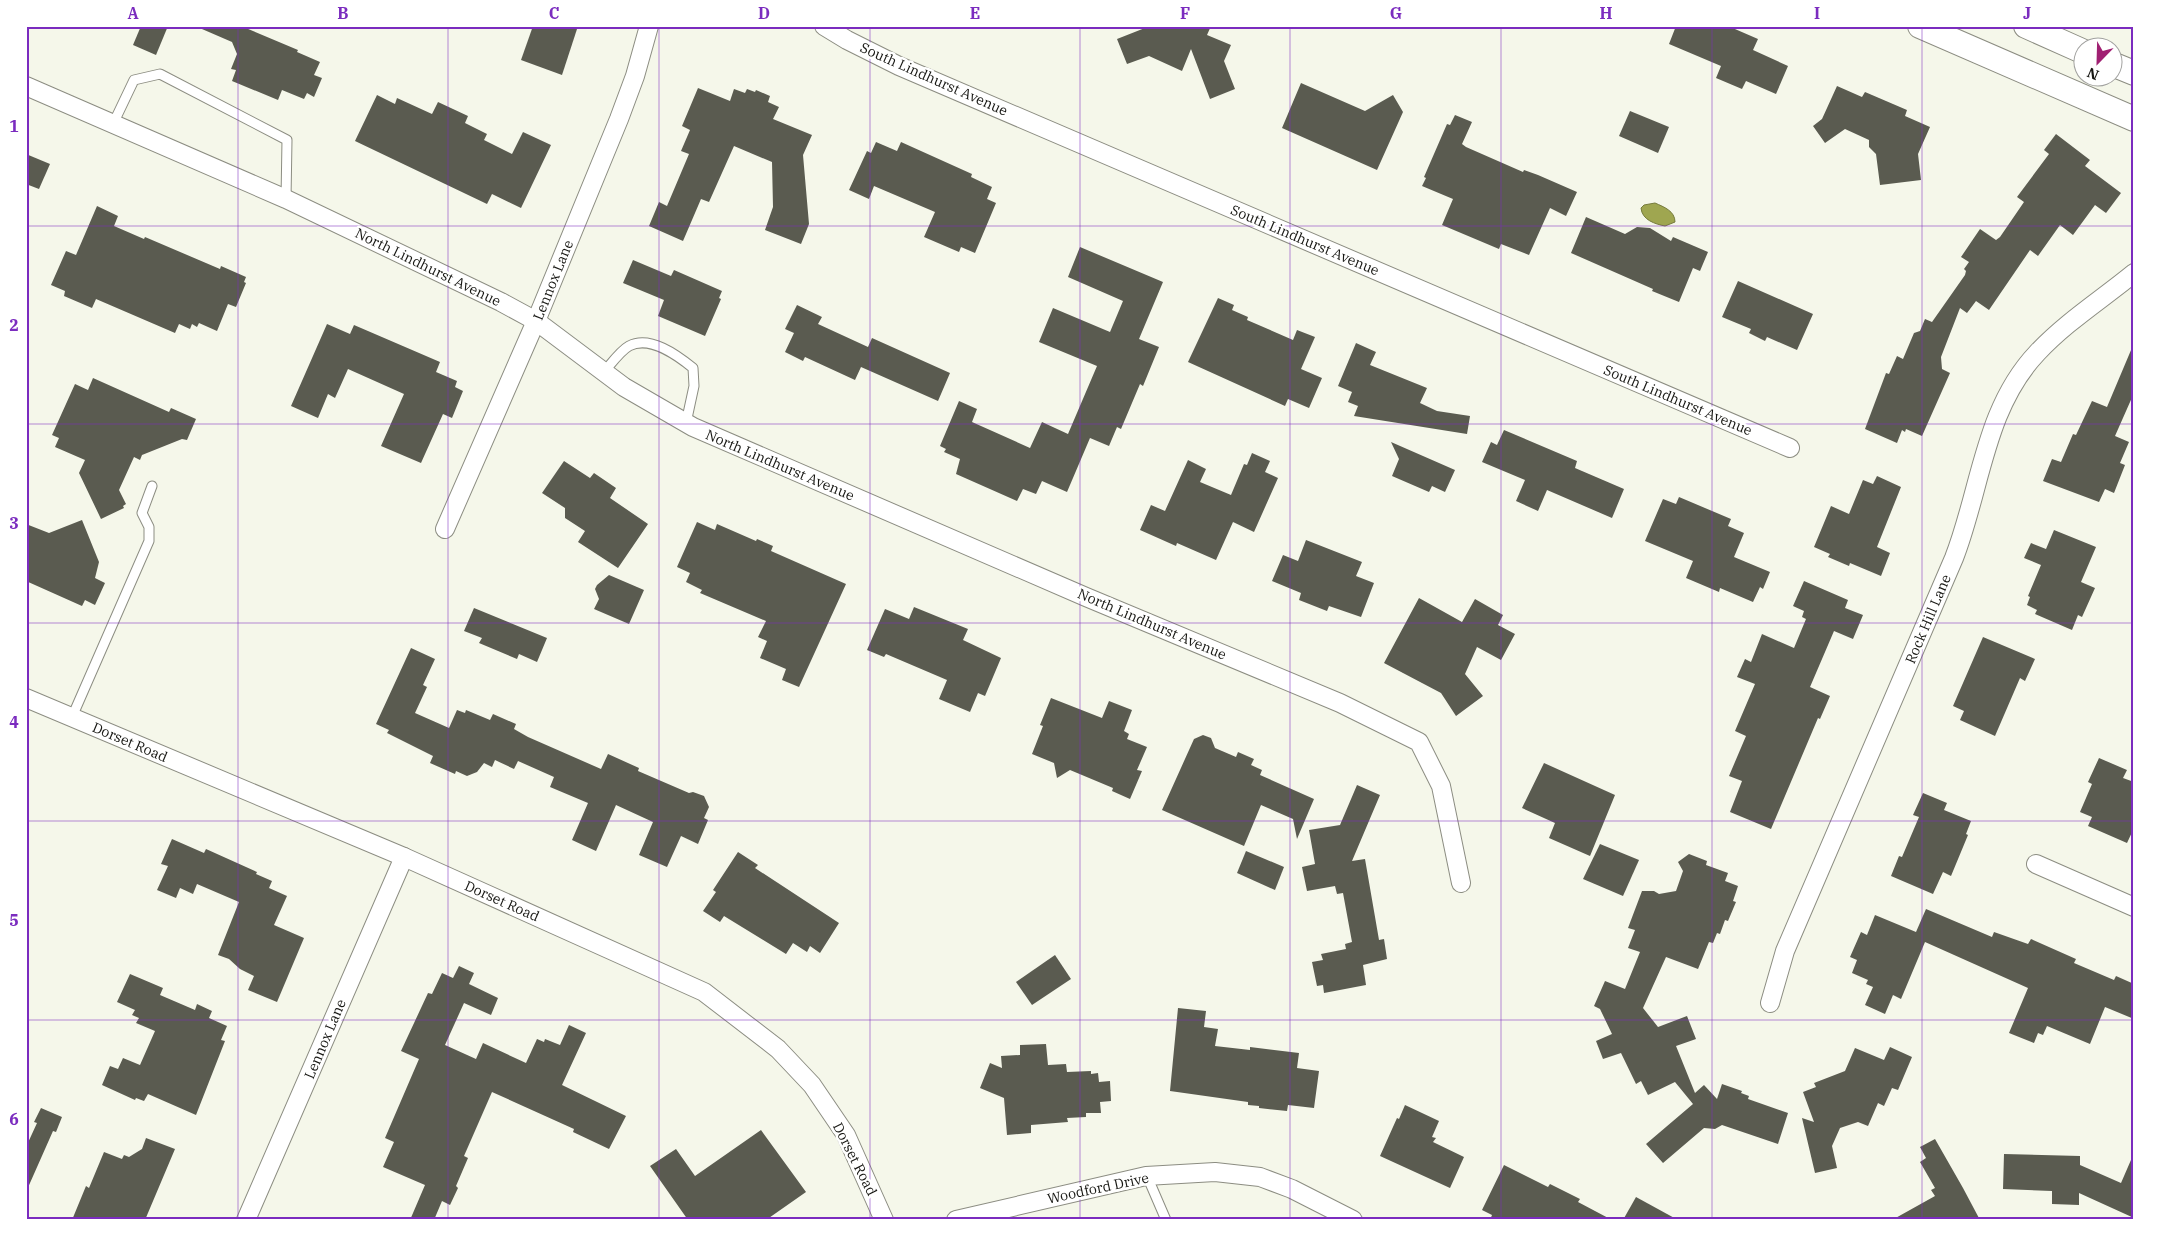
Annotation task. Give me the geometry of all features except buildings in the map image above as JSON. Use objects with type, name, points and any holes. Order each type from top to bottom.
[{"type":"main road","points":[[1920,26],[2134,119]]},
{"type":"main road","points":[[2026,26],[2072,47]]},
{"type":"main road","points":[[2122,68],[2134,73]]},
{"type":"street","name":"Lennox Lane","points":[[445,529],[536,321],[635,76],[649,26]]},
{"type":"street","name":"South Lindhurst Avenue","points":[[824,26],[847,40],[899,66],[1790,448]]},
{"type":"street","name":"North Lindhurst Avenue","points":[[26,86],[286,199],[501,302],[536,321],[624,387],[686,423],[1077,593],[1340,703],[1419,742],[1441,786],[1462,883]]},
{"type":"street","name":"Rock Hill Lane","points":[[1770,1003],[1785,951],[1966,528],[1989,439],[1995,421],[2013,384],[2036,354],[2067,324],[2134,273]]},
{"type":"street","name":"Dorset Road","points":[[26,698],[404,857],[704,992],[778,1049],[812,1085],[846,1135],[884,1220]]},
{"type":"street","name":"Lennox Lane","points":[[246,1220],[404,857]]},
{"type":"street","points":[[2036,864],[2134,907]]},
{"type":"street","name":"Woodford Drive","points":[[956,1220],[1147,1176],[1215,1172],[1260,1177],[1292,1189],[1353,1220]]},
{"type":"lane","points":[[113,124],[134,80],[160,74],[288,140],[286,199]]},
{"type":"lane","points":[[604,372],[628,346],[643,342],[676,354],[693,368],[694,386],[686,423]]},
{"type":"lane","points":[[72,717],[149,541],[148,527],[142,513],[152,486]]},
{"type":"lane","points":[[1147,1176],[1166,1220]]},
{"type":"shaded area","points":[[1655,203],[1671,212],[1675,222],[1665,226],[1653,223],[1646,218],[1641,208],[1644,205]]}]
